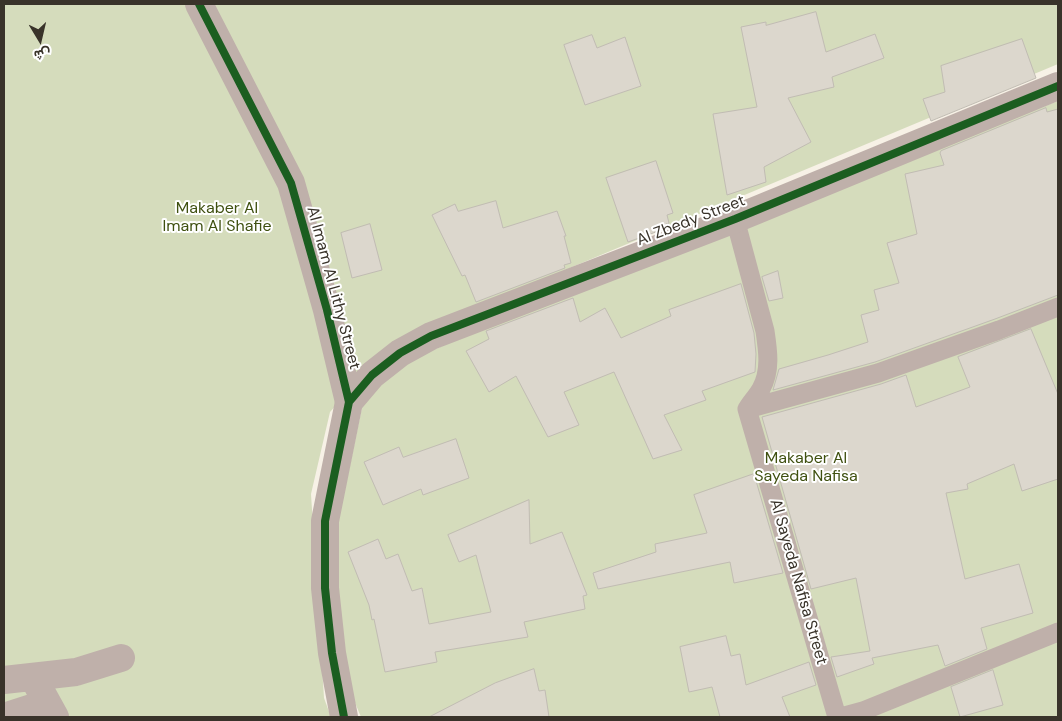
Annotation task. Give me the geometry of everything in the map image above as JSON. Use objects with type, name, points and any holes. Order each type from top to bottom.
[{"type":"street","name":"Al Imam Al Lithy Street","points":[[199,4],[290,184],[327,310],[349,402],[325,521],[326,598],[332,653],[344,717]]},
{"type":"street","name":"Al Zbedy Street","points":[[349,402],[372,375],[400,353],[431,336],[735,219],[1058,86]]},
{"type":"street","points":[[4,680],[76,672],[121,658]]},
{"type":"street","points":[[4,717],[51,710],[32,677]]},
{"type":"lane","points":[[735,219],[768,348],[766,379],[761,390],[747,408]]},
{"type":"lane","points":[[747,408],[878,373],[999,330],[1058,306]]},
{"type":"lane","name":"Al Sayeda Nafisa Street","points":[[747,408],[839,717]]},
{"type":"lane","points":[[839,717],[863,712],[1058,632]]},
{"type":"green space","name":"Makaber Al Imam Al Shafie","points":[[4,4],[1058,4],[1058,64],[395,341],[330,412],[311,494],[324,698],[331,717],[4,717]]},
{"type":"green space","name":"Makaber Al Sayeda Nafisa","points":[[1058,101],[1058,717],[361,717],[351,693],[330,561],[364,398],[404,363],[501,320]]},
{"type":"building","points":[[816,12],[826,52],[875,34],[884,58],[832,77],[834,87],[788,98],[811,142],[764,167],[766,182],[727,195],[713,114],[757,107],[741,27],[766,22],[766,25]]},
{"type":"building","points":[[592,35],[597,48],[625,37],[641,86],[585,105],[564,45]]},
{"type":"building","points":[[1022,39],[1036,78],[931,121],[923,99],[945,92],[941,66]]},
{"type":"building","points":[[1046,108],[1047,112],[1058,109],[1058,295],[875,362],[773,390],[779,369],[868,342],[861,315],[879,310],[874,290],[899,283],[887,243],[917,234],[905,174],[944,165],[941,151]]},
{"type":"building","points":[[656,161],[673,213],[667,215],[669,223],[666,224],[667,228],[628,242],[606,178]]},
{"type":"building","points":[[496,201],[503,228],[557,211],[566,236],[564,236],[571,263],[564,265],[565,268],[476,302],[465,275],[462,276],[432,215],[455,204],[458,211]]},
{"type":"building","points":[[370,224],[382,270],[352,278],[341,233]]},
{"type":"building","points":[[778,271],[783,298],[769,301],[762,277]]},
{"type":"building","points":[[741,284],[754,333],[755,372],[702,391],[706,400],[664,415],[682,450],[653,459],[614,372],[564,392],[579,425],[548,437],[516,376],[489,392],[466,351],[489,339],[486,331],[573,298],[580,322],[605,308],[621,338],[671,316],[669,310]]},
{"type":"building","points":[[1031,329],[1058,394],[1058,479],[1022,491],[1014,464],[967,484],[968,489],[946,493],[965,579],[1019,564],[1033,613],[981,628],[987,649],[945,666],[938,645],[872,658],[874,664],[837,677],[831,657],[870,651],[856,578],[811,589],[762,417],[881,384],[906,375],[916,407],[970,387],[958,357]]},
{"type":"building","points":[[456,439],[469,478],[423,495],[421,489],[383,505],[364,462],[399,447],[403,457]]},
{"type":"building","points":[[754,474],[783,573],[734,583],[730,562],[598,589],[593,573],[656,552],[655,544],[707,533],[694,495]]},
{"type":"building","points":[[529,500],[530,544],[562,532],[587,595],[583,596],[585,609],[524,622],[528,637],[435,652],[437,662],[385,672],[374,619],[372,620],[369,605],[348,552],[378,539],[386,559],[398,554],[412,591],[422,588],[429,624],[491,612],[476,555],[459,562],[448,535]]},
{"type":"building","points":[[726,636],[731,656],[740,654],[746,685],[809,662],[816,685],[782,697],[790,717],[720,717],[712,687],[689,692],[680,647]]},
{"type":"building","points":[[534,669],[539,691],[545,690],[549,717],[429,717],[495,683]]},
{"type":"building","points":[[993,670],[1003,705],[960,717],[951,687]]},
{"type":"cycle path","points":[[199,4],[291,183],[327,310],[349,402],[325,521],[325,588],[332,653],[344,717]]},
{"type":"cycle path","points":[[349,402],[372,375],[400,353],[431,336],[735,219],[1058,86]]}]
